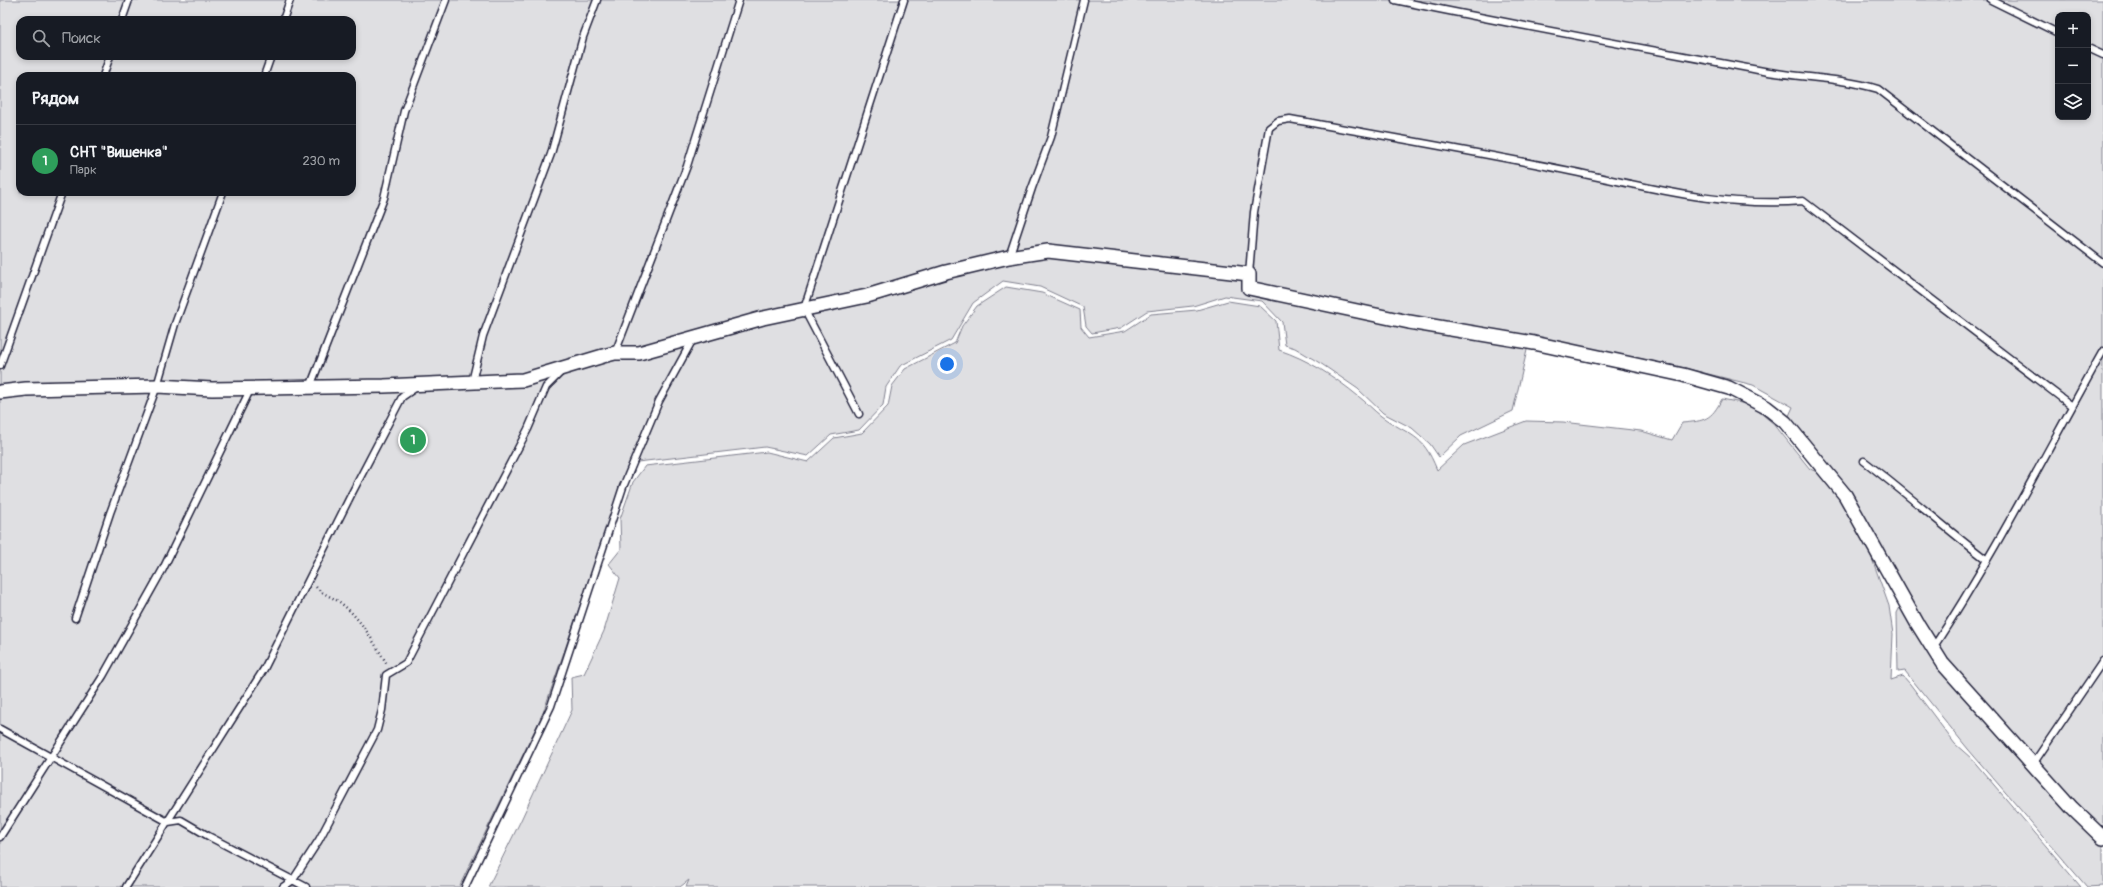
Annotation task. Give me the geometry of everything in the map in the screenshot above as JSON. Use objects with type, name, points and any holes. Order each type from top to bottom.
[{"type":"street","points":[[0,392],[26,389],[157,386],[212,389],[523,380],[615,353],[638,353],[763,318],[867,296],[946,272],[1009,257],[1048,251],[1249,274],[1249,288],[1409,322],[1534,343],[1683,375],[1729,388],[1766,406],[1785,422],[1846,495],[1917,623],[1942,663],[2072,808],[2103,838]]},
{"type":"lane","points":[[123,16],[129,0]]},
{"type":"lane","points":[[284,16],[290,0]]},
{"type":"lane","points":[[310,387],[384,198],[404,110],[446,0]]},
{"type":"lane","points":[[472,382],[483,336],[551,154],[583,37],[597,0]]},
{"type":"lane","points":[[615,353],[687,166],[739,0]]},
{"type":"lane","points":[[859,414],[804,309],[904,0]]},
{"type":"lane","points":[[1009,257],[1051,137],[1084,0]]},
{"type":"lane","points":[[1395,0],[1484,19],[1774,73],[1860,84],[1878,89],[2103,263]]},
{"type":"lane","points":[[1991,0],[2055,32]]},
{"type":"lane","points":[[2091,49],[2103,55]]},
{"type":"lane","points":[[104,72],[109,60]]},
{"type":"lane","points":[[265,72],[270,60]]},
{"type":"lane","points":[[1249,274],[1254,212],[1269,128],[1278,121],[1290,119],[1571,171],[1685,196],[1770,204],[1803,201],[2072,406]]},
{"type":"lane","points":[[0,366],[61,196]]},
{"type":"lane","points":[[75,618],[110,513],[157,386],[175,324],[222,196]]},
{"type":"lane","points":[[465,887],[551,706],[623,487],[659,401],[694,337]]},
{"type":"lane","points":[[1933,648],[1961,605],[1987,560],[2103,350]]},
{"type":"lane","points":[[283,887],[293,880],[319,840],[377,730],[382,710],[386,675],[406,663],[528,429],[546,387],[566,367]]},
{"type":"lane","points":[[126,887],[264,668],[402,397],[420,384]]},
{"type":"lane","points":[[0,837],[102,676],[163,569],[251,388]]},
{"type":"lane","points":[[1864,461],[1910,496],[1954,535],[1987,560]]},
{"type":"lane","points":[[2033,764],[2103,661]]},
{"type":"lane","points":[[0,729],[168,822],[181,820],[210,837],[306,887]]},
{"type":"path","points":[[309,580],[320,591],[342,603],[364,626],[388,665],[386,675]]},
{"type":"shaded area","points":[[0,0],[2103,0],[2103,886],[2087,887],[1968,749],[1905,671],[1898,672],[1897,613],[1907,593],[1849,490],[1815,447],[1788,418],[1793,407],[1753,385],[1672,365],[1530,337],[1513,411],[1461,436],[1439,457],[1430,444],[1412,428],[1383,413],[1358,389],[1323,365],[1295,348],[1285,345],[1282,322],[1262,301],[1225,296],[1193,306],[1147,311],[1121,328],[1092,333],[1086,326],[1083,307],[1040,287],[1003,281],[973,303],[951,340],[900,366],[886,387],[883,405],[859,430],[831,435],[808,456],[765,447],[629,463],[543,713],[459,887],[0,887]]},
{"type":"shaded area","points":[[1006,287],[1042,293],[1080,310],[1081,327],[1089,337],[1125,331],[1151,314],[1197,310],[1228,301],[1260,306],[1276,321],[1279,350],[1300,358],[1330,375],[1361,398],[1381,416],[1414,437],[1426,448],[1437,470],[1464,445],[1526,421],[1563,422],[1641,431],[1672,440],[1682,423],[1702,420],[1711,415],[1722,399],[1751,405],[1774,424],[1810,469],[1822,474],[1844,503],[1865,539],[1889,606],[1893,634],[1891,680],[1903,676],[1955,744],[1971,758],[2081,887],[686,887],[689,880],[680,887],[488,887],[572,710],[571,677],[584,674],[604,631],[620,578],[609,564],[621,549],[620,519],[633,482],[645,466],[767,452],[808,462],[834,438],[862,433],[888,406],[892,386],[905,369],[955,343],[962,326],[977,306]]},
{"type":"place","name":"СНТ \"Вишенка\"","points":[[413,440]]}]
